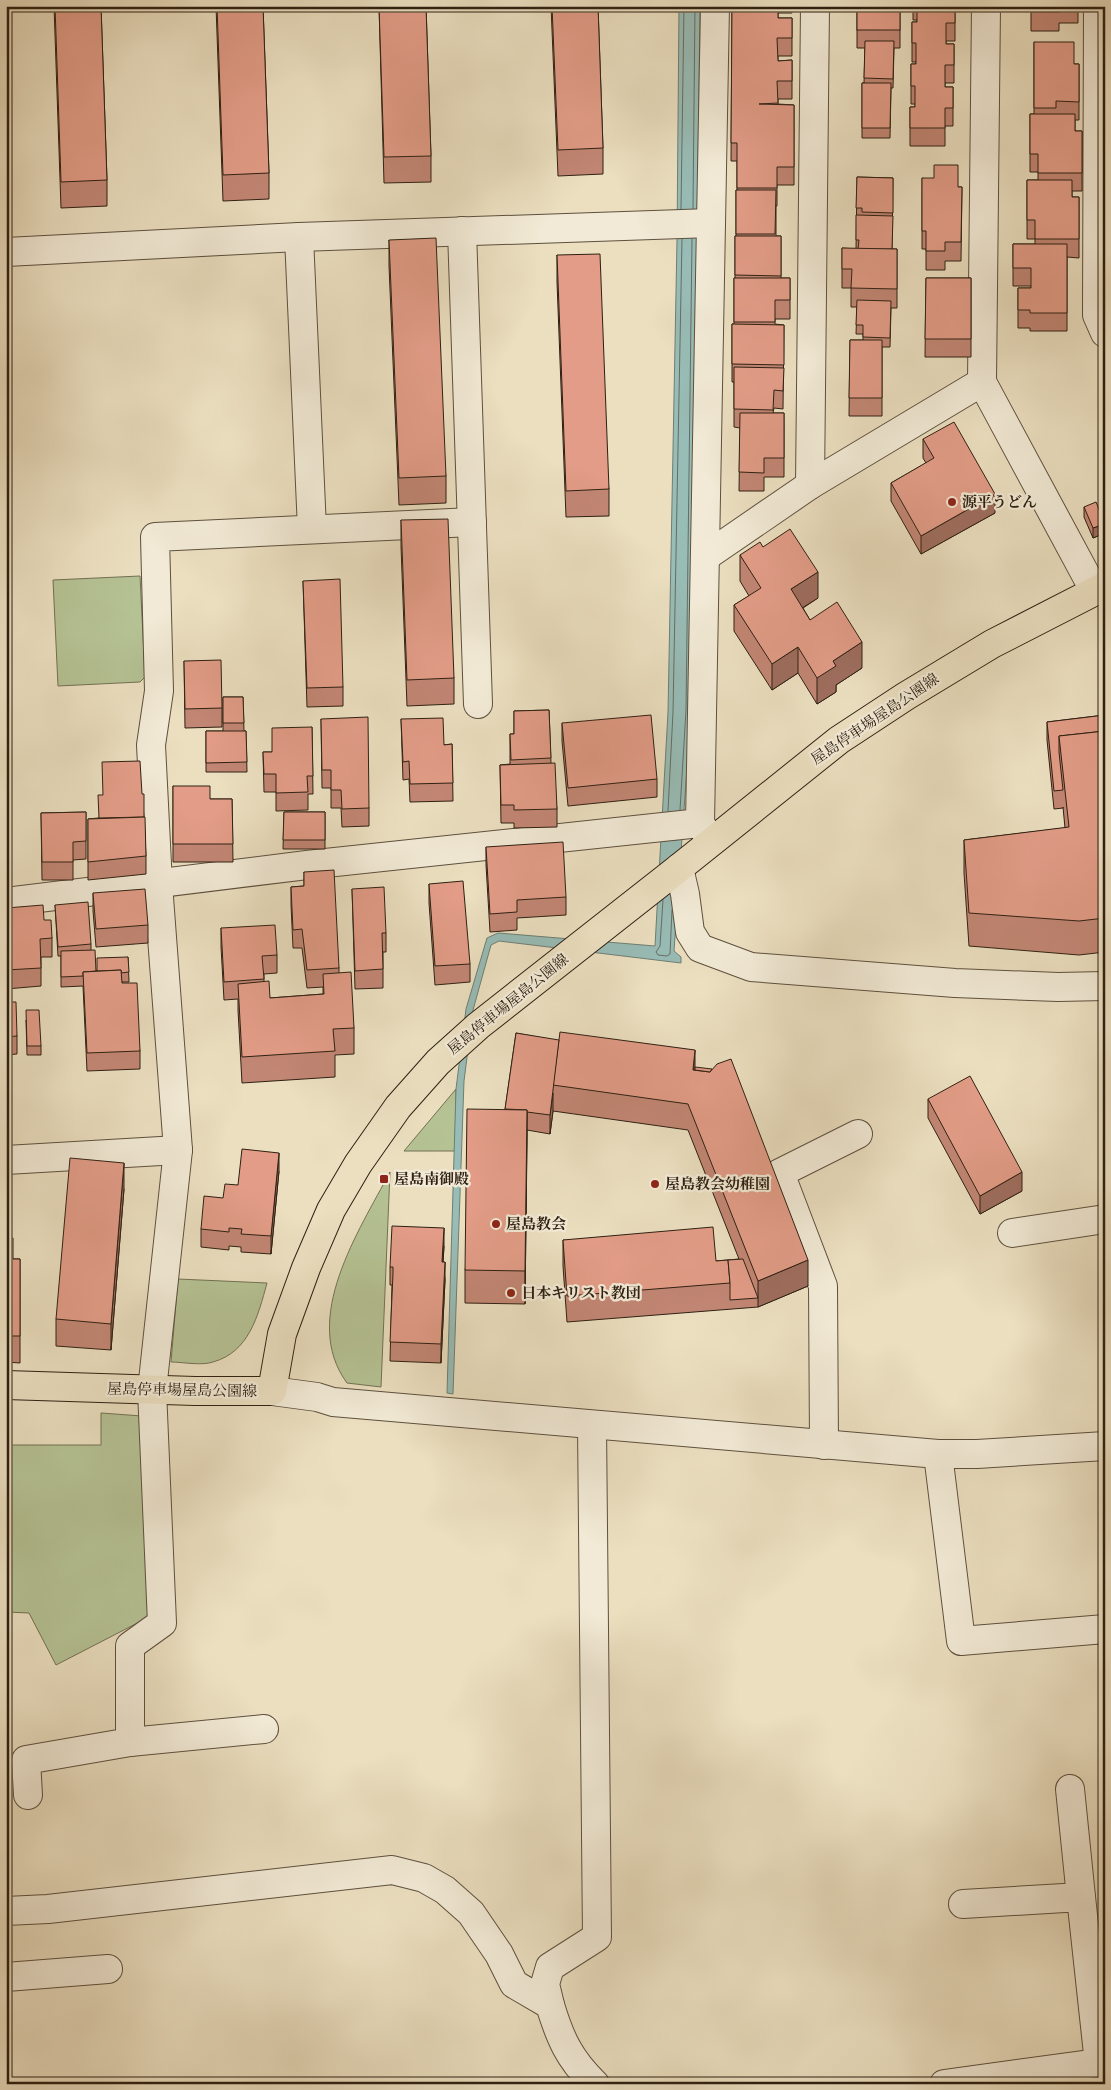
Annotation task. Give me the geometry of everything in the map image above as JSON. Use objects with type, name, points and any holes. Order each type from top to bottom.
[{"type":"main road","name":"屋島停車場屋島公園線","points":[[6,1385],[152,1390],[272,1391],[282,1334],[306,1268],[331,1210],[358,1164],[398,1106],[438,1062],[478,1026],[679,868],[706,832],[906,696],[992,644],[1100,588]]},
{"type":"street","points":[[6,902],[317,864],[706,832],[706,222],[715,6]]},
{"type":"street","points":[[810,485],[815,6]]},
{"type":"street","points":[[986,6],[982,382],[1100,588]]},
{"type":"street","points":[[1098,6],[1101,78],[1101,259],[1097,315],[1105,333]]},
{"type":"street","points":[[6,252],[462,230],[706,222]]},
{"type":"street","points":[[462,230],[478,704]]},
{"type":"street","points":[[299,237],[312,529]]},
{"type":"street","points":[[705,557],[810,485],[982,382]]},
{"type":"street","points":[[130,1742],[130,1646],[162,1623],[152,1390],[178,1150],[158,884],[151,745],[159,691],[155,537],[472,522]]},
{"type":"street","points":[[679,868],[685,894],[690,932],[700,948],[751,967],[955,983],[1058,987],[1105,986]]},
{"type":"street","points":[[824,1445],[823,1286],[780,1173],[858,1134]]},
{"type":"street","points":[[6,1160],[178,1150]]},
{"type":"street","points":[[1012,1233],[1105,1219]]},
{"type":"street","points":[[272,1391],[317,1397],[333,1402],[938,1454],[977,1454],[1105,1446]]},
{"type":"street","points":[[592,1425],[596,1937],[550,1968],[545,1984],[560,2038],[581,2070],[595,2084]]},
{"type":"street","points":[[938,1454],[961,1641],[1105,1629]]},
{"type":"street","points":[[28,1795],[26,1760],[130,1742],[264,1729]]},
{"type":"street","points":[[944,2084],[1102,2063],[1081,1897],[1070,1788]]},
{"type":"street","points":[[6,1911],[48,1909],[392,1870],[424,1878],[445,1890],[472,1913],[499,1954],[514,1984],[550,2004]]},
{"type":"street","points":[[963,1904],[1081,1897]]},
{"type":"street","points":[[6,1977],[108,1969]]},
{"type":"green space","points":[[140,576],[145,677],[140,682],[58,686],[53,580]]},
{"type":"green space","points":[[456,1089],[455,1151],[404,1151]]},
{"type":"green space","points":[[390,1172],[381,1387],[347,1383],[334,1358],[330,1331],[332,1304],[339,1276],[350,1248]]},
{"type":"green space","points":[[178,1279],[267,1283],[260,1308],[250,1331],[244,1341],[225,1357],[213,1362],[198,1364],[171,1362]]},
{"type":"green space","points":[[101,1413],[142,1416],[151,1616],[56,1665],[29,1613],[6,1612],[6,1445],[101,1445]]},
{"type":"water","points":[[679,6],[700,6],[691,711],[674,951],[681,957],[681,963],[499,941],[491,945],[473,1010],[464,1081],[453,1394],[447,1393],[456,1089],[466,1009],[487,938],[498,933],[655,946],[668,712],[677,240]]},
{"type":"building","points":[[55,6],[101,6],[107,180],[61,182]]},
{"type":"building","points":[[217,6],[263,6],[269,173],[223,175]]},
{"type":"building","points":[[379,6],[426,6],[431,156],[384,157]]},
{"type":"building","points":[[552,6],[598,6],[603,148],[558,150]]},
{"type":"building","points":[[732,6],[778,6],[778,18],[792,18],[792,38],[777,38],[778,61],[792,60],[792,81],[777,81],[778,103],[759,104],[794,105],[794,167],[777,167],[777,188],[737,188],[737,143],[731,143]]},
{"type":"building","points":[[857,6],[900,6],[900,30],[857,30]]},
{"type":"building","points":[[917,6],[955,6],[955,23],[946,23],[946,44],[954,44],[954,65],[945,65],[945,87],[953,87],[953,108],[945,108],[945,128],[910,128],[910,107],[915,107],[915,86],[911,86],[911,64],[916,64],[916,43],[912,43],[912,22],[917,22]]},
{"type":"building","points":[[1031,6],[1059,6],[1059,12],[1031,12]]},
{"type":"building","points":[[865,41],[894,41],[893,79],[864,78]]},
{"type":"building","points":[[1034,42],[1074,42],[1074,64],[1079,64],[1079,102],[1056,101],[1056,108],[1034,108]]},
{"type":"building","points":[[862,83],[891,83],[890,128],[862,128]]},
{"type":"building","points":[[1030,114],[1075,114],[1075,131],[1082,131],[1082,173],[1038,173],[1038,154],[1030,154]]},
{"type":"building","points":[[934,165],[958,165],[958,187],[962,187],[961,242],[945,242],[945,251],[926,251],[926,231],[922,231],[922,178],[934,178]]},
{"type":"building","points":[[857,177],[893,178],[893,213],[862,212],[862,208],[856,208]]},
{"type":"building","points":[[1027,180],[1072,180],[1072,197],[1079,197],[1079,239],[1035,239],[1035,220],[1027,220]]},
{"type":"building","points":[[736,190],[776,190],[775,234],[736,234]]},
{"type":"building","points":[[856,215],[893,216],[892,249],[858,249],[859,240],[856,240]]},
{"type":"building","points":[[735,236],[781,236],[781,276],[735,275]]},
{"type":"building","points":[[436,238],[446,476],[399,478],[389,240]]},
{"type":"building","points":[[1013,244],[1067,244],[1067,313],[1030,313],[1030,310],[1018,310],[1018,288],[1031,288],[1031,268],[1013,268]]},
{"type":"building","points":[[842,248],[897,249],[897,289],[851,288],[852,269],[842,269]]},
{"type":"building","points":[[600,254],[609,489],[566,491],[557,255]]},
{"type":"building","points":[[734,278],[790,278],[790,300],[775,300],[775,322],[734,322]]},
{"type":"building","points":[[926,278],[971,278],[971,339],[925,339]]},
{"type":"building","points":[[857,300],[891,301],[890,338],[863,337],[863,325],[856,325]]},
{"type":"building","points":[[732,324],[784,325],[784,365],[732,364]]},
{"type":"building","points":[[850,340],[882,340],[882,398],[849,398]]},
{"type":"building","points":[[734,367],[784,368],[783,391],[774,390],[773,410],[734,409]]},
{"type":"building","points":[[740,413],[784,413],[784,458],[764,458],[764,473],[739,472]]},
{"type":"building","points":[[954,422],[995,494],[921,536],[891,483],[934,458],[923,439]]},
{"type":"building","points":[[1096,502],[1105,524],[1093,528],[1084,507]]},
{"type":"building","points":[[448,519],[454,678],[407,680],[401,520]]},
{"type":"building","points":[[790,529],[818,572],[791,589],[810,620],[837,602],[862,642],[833,661],[836,666],[817,678],[798,647],[772,664],[734,605],[761,588],[740,555],[760,542],[763,547]]},
{"type":"building","points":[[340,579],[343,687],[307,688],[303,581]]},
{"type":"building","points":[[221,660],[222,708],[185,709],[184,661]]},
{"type":"building","points":[[223,697],[243,697],[244,723],[223,723]]},
{"type":"building","points":[[549,710],[551,758],[511,760],[510,734],[514,734],[514,711]]},
{"type":"building","points":[[651,715],[657,779],[568,788],[562,723]]},
{"type":"building","points":[[1105,715],[1105,731],[1059,736],[1063,790],[1054,791],[1047,722]]},
{"type":"building","points":[[368,717],[369,808],[342,809],[341,790],[331,790],[331,770],[322,770],[321,719]]},
{"type":"building","points":[[443,718],[444,745],[452,744],[453,783],[410,784],[409,761],[403,762],[401,719]]},
{"type":"building","points":[[312,727],[313,776],[307,776],[308,792],[276,793],[276,774],[264,774],[263,752],[272,752],[272,728]]},
{"type":"building","points":[[206,731],[246,731],[247,762],[206,763]]},
{"type":"building","points":[[1105,731],[1105,918],[1079,921],[969,913],[964,840],[1069,827],[1059,736]]},
{"type":"building","points":[[140,761],[142,794],[144,794],[144,817],[99,818],[98,795],[103,795],[102,762]]},
{"type":"building","points":[[555,763],[557,809],[514,810],[514,805],[501,805],[500,765]]},
{"type":"building","points":[[173,786],[210,786],[210,799],[232,799],[233,844],[173,844]]},
{"type":"building","points":[[86,812],[86,841],[73,842],[73,862],[42,862],[41,813]]},
{"type":"building","points":[[284,812],[325,812],[325,840],[283,840]]},
{"type":"building","points":[[145,817],[146,856],[88,862],[88,819]]},
{"type":"building","points":[[563,842],[566,897],[517,900],[517,912],[490,914],[486,847]]},
{"type":"building","points":[[334,870],[339,968],[307,970],[302,929],[293,930],[291,887],[304,886],[304,872]]},
{"type":"building","points":[[463,881],[470,964],[435,966],[429,884]]},
{"type":"building","points":[[384,887],[386,933],[382,933],[383,969],[355,971],[352,889]]},
{"type":"building","points":[[145,889],[148,925],[96,929],[93,893]]},
{"type":"building","points":[[88,902],[91,944],[58,947],[55,905]]},
{"type":"building","points":[[43,905],[44,920],[51,920],[52,938],[40,939],[41,968],[6,970],[6,908]]},
{"type":"building","points":[[275,925],[277,955],[262,956],[264,979],[224,982],[221,928]]},
{"type":"building","points":[[95,950],[96,971],[83,972],[83,976],[61,977],[61,951]]},
{"type":"building","points":[[128,957],[129,972],[121,973],[121,970],[97,971],[97,958]]},
{"type":"building","points":[[121,970],[122,983],[137,983],[140,1051],[87,1053],[83,972]]},
{"type":"building","points":[[351,972],[354,1028],[333,1029],[335,1051],[242,1057],[238,984],[269,981],[270,998],[324,994],[323,974]]},
{"type":"building","points":[[6,1002],[16,1002],[17,1036],[6,1037]]},
{"type":"building","points":[[26,1010],[39,1010],[41,1046],[27,1046]]},
{"type":"building","points":[[560,1032],[695,1050],[693,1070],[710,1072],[717,1064],[731,1059],[808,1260],[758,1281],[688,1104],[553,1085]]},
{"type":"building","points":[[516,1033],[559,1040],[550,1115],[527,1112],[527,1110],[505,1109]]},
{"type":"building","points":[[695,1067],[712,1069],[710,1072],[695,1070]]},
{"type":"building","points":[[970,1076],[1022,1172],[980,1196],[928,1099]]},
{"type":"building","name":"屋島教会","points":[[467,1109],[527,1110],[525,1271],[465,1270]]},
{"type":"building","points":[[242,1149],[279,1153],[271,1236],[241,1234],[242,1229],[229,1228],[229,1232],[201,1229],[204,1196],[223,1198],[225,1184],[238,1185]]},
{"type":"building","points":[[70,1158],[124,1163],[111,1324],[56,1319]]},
{"type":"building","points":[[392,1226],[444,1228],[442,1262],[445,1262],[441,1344],[390,1342],[393,1273],[393,1267],[390,1267]]},
{"type":"building","points":[[713,1227],[716,1261],[728,1260],[730,1283],[567,1296],[563,1240]]},
{"type":"building","points":[[6,1238],[13,1238],[13,1259],[20,1259],[20,1336],[6,1336]]},
{"type":"building","points":[[743,1259],[758,1298],[730,1300],[728,1260]]},
{"type":"place","name":"源平うどん","points":[[952,502]]},
{"type":"place","name":"屋島南御殿","points":[[384,1179]]},
{"type":"place","name":"屋島教会幼稚園","points":[[655,1184]]},
{"type":"place","name":"屋島教会","points":[[496,1224]]},
{"type":"place","name":"日本キリスト教団","points":[[511,1293]]}]
